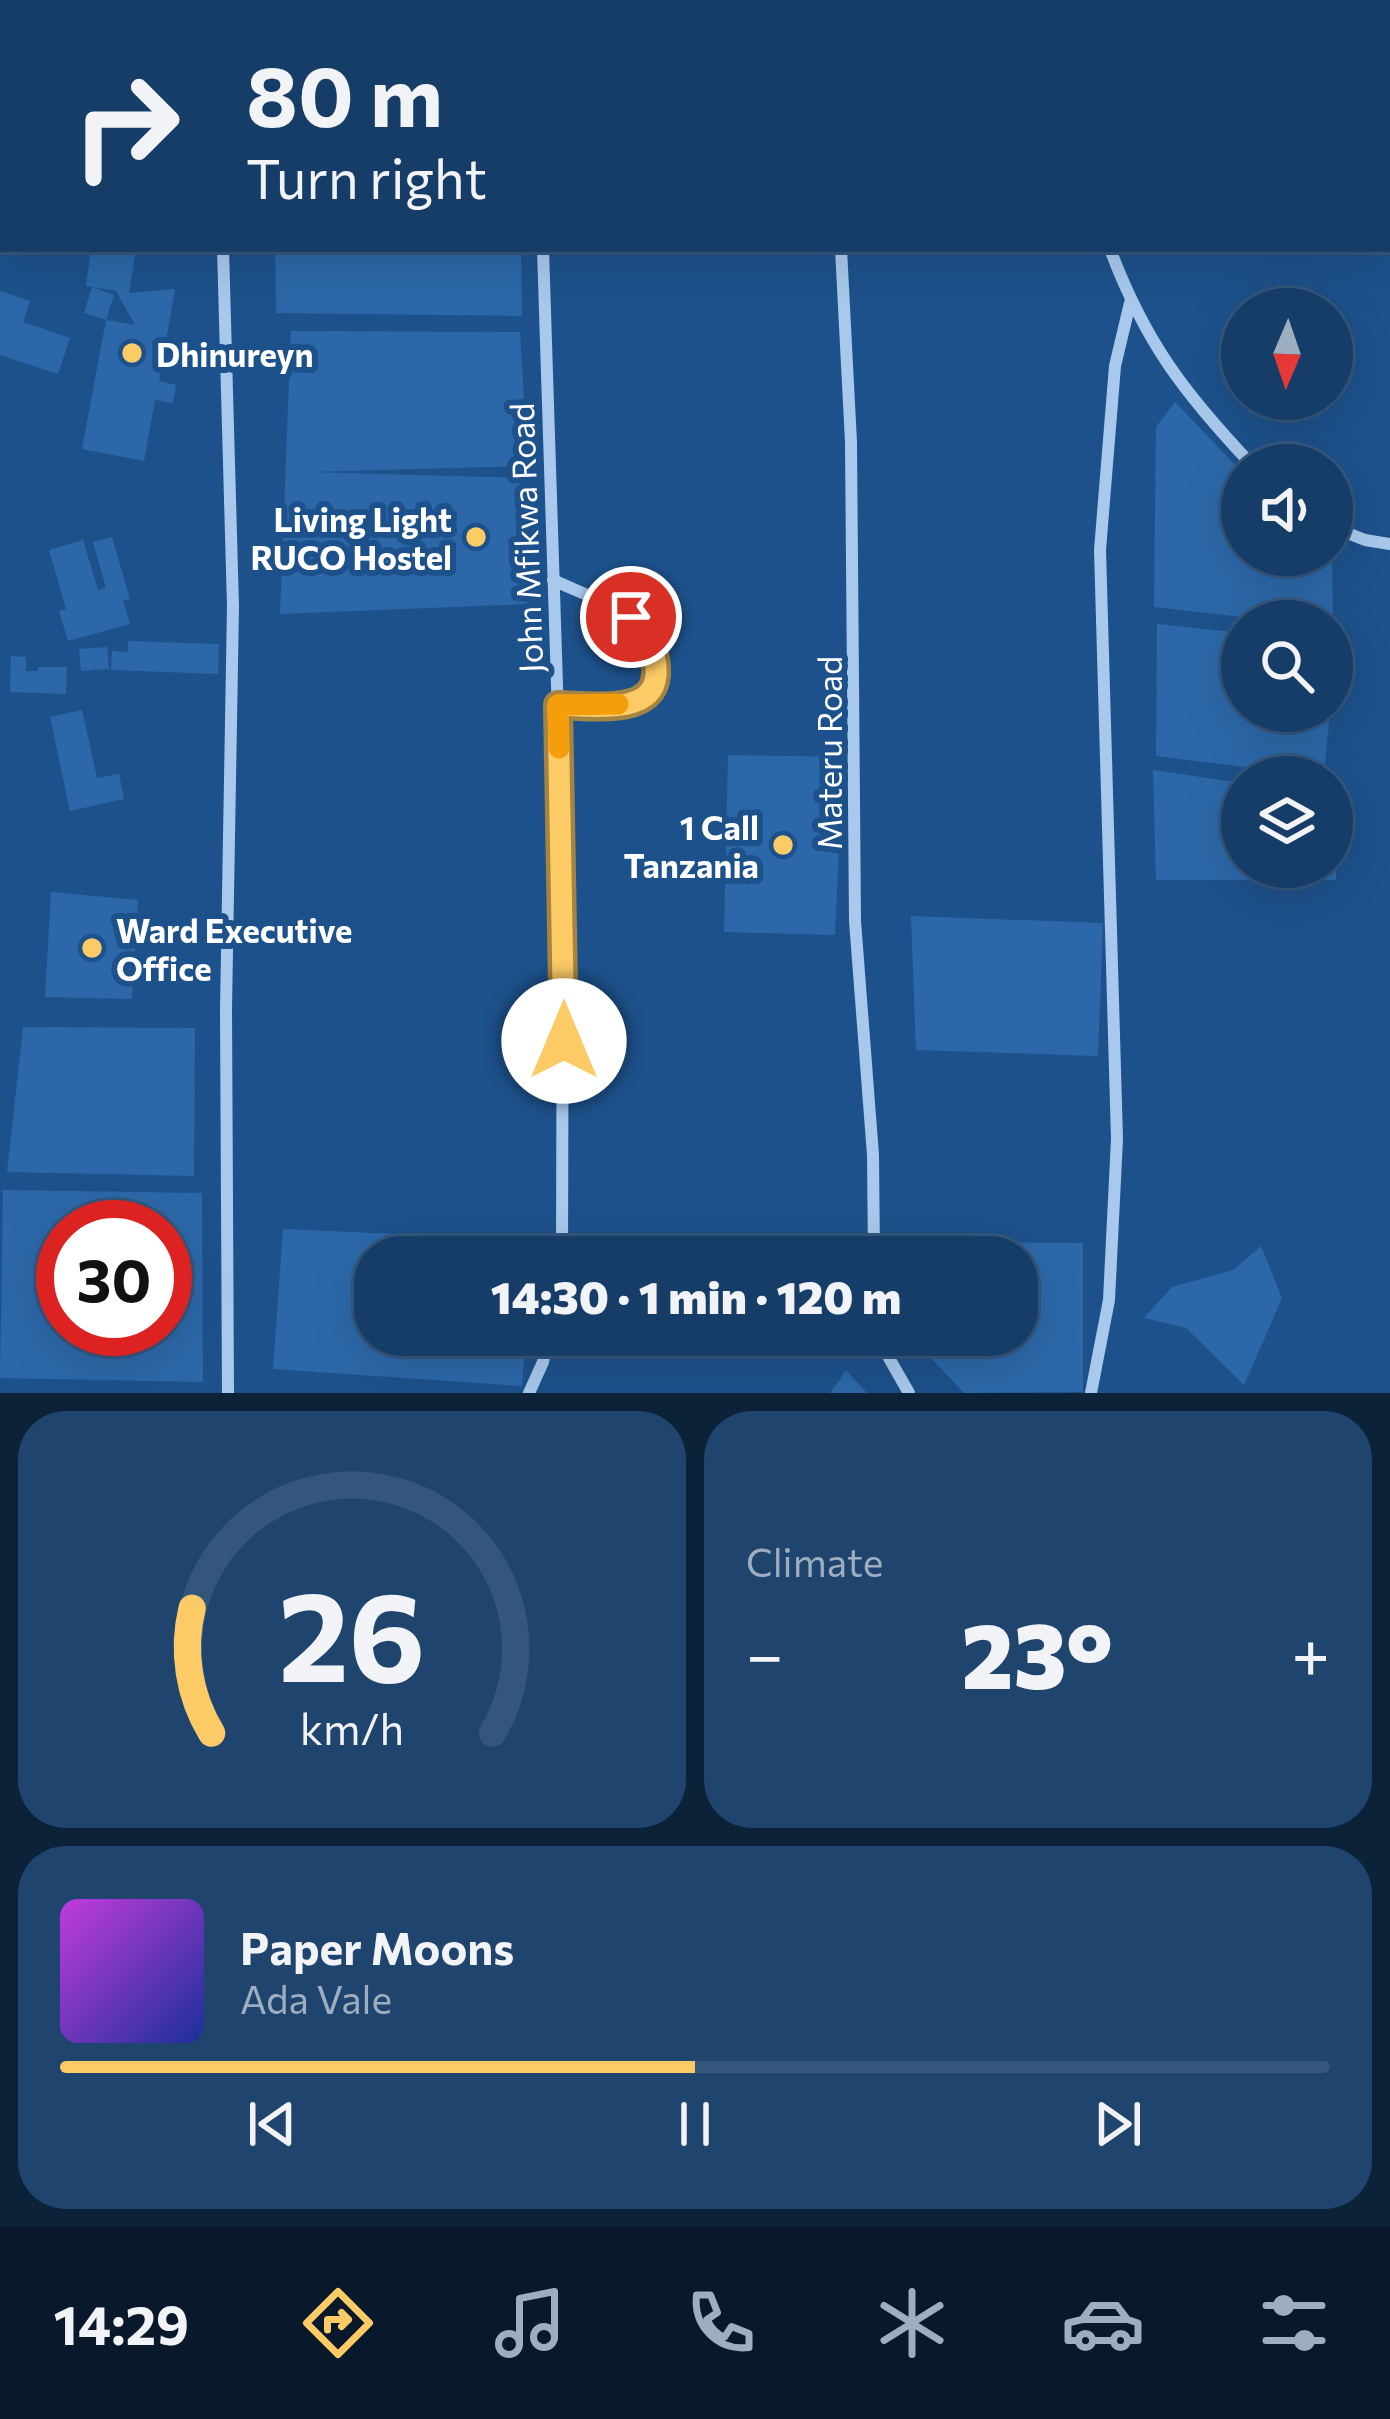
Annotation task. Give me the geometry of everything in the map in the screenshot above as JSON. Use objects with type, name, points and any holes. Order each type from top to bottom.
[{"type":"street","points":[[224,252],[233,606],[226,1010],[228,1393]]},
{"type":"street","name":"John Mfikwa Road","points":[[543,252],[563,872],[563,1236]]},
{"type":"street","name":"Materu Road","points":[[841,252],[852,466],[856,920],[873,1236]]},
{"type":"street","points":[[1111,252],[1130,303],[1157,353],[1232,444]]},
{"type":"street","points":[[1091,1393],[1109,1300],[1118,1139],[1100,550],[1115,366],[1130,303]]},
{"type":"street","points":[[1353,533],[1390,544]]},
{"type":"street","points":[[554,580],[631,617],[656,654],[655,684],[648,697],[608,705],[558,705]]},
{"type":"street","points":[[529,1393],[544,1356]]},
{"type":"street","points":[[888,1356],[909,1393]]},
{"type":"building","name":"Dhinureyn","points":[[91,252],[136,252],[129,293],[175,289],[159,381],[176,385],[173,403],[155,400],[144,461],[82,449],[106,320],[135,325],[116,291],[86,286]]},
{"type":"building","points":[[275,252],[521,252],[522,316],[276,313]]},
{"type":"building","points":[[92,287],[114,295],[106,320],[84,313]]},
{"type":"building","points":[[0,291],[30,301],[23,322],[70,338],[58,374],[0,355]]},
{"type":"building","points":[[291,331],[520,332],[528,466],[309,472],[524,478],[528,604],[280,614]]},
{"type":"building","points":[[1175,402],[1221,450],[1221,576],[1332,576],[1333,600],[1221,600],[1221,615],[1154,607],[1156,427]]},
{"type":"building","points":[[112,537],[130,599],[123,600],[130,624],[68,641],[59,611],[66,609],[49,550],[83,540],[98,590],[106,588],[93,542]]},
{"type":"building","points":[[1157,624],[1221,631],[1221,732],[1328,732],[1326,756],[1221,756],[1221,764],[1156,756]]},
{"type":"building","points":[[128,641],[219,644],[218,674],[111,670],[112,651],[128,652]]},
{"type":"building","points":[[107,647],[109,669],[81,671],[79,649]]},
{"type":"building","points":[[11,656],[26,657],[26,671],[67,667],[66,694],[10,692]]},
{"type":"building","points":[[82,710],[97,778],[119,774],[124,799],[70,811],[50,717]]},
{"type":"building","name":"1 Call Tanzania","points":[[728,755],[843,757],[835,935],[724,932]]},
{"type":"building","points":[[1153,770],[1221,780],[1221,880],[1156,880]]},
{"type":"building","name":"Ward Executive Office","points":[[51,892],[138,900],[132,999],[45,997]]},
{"type":"building","points":[[911,916],[1103,923],[1098,1056],[916,1050]]},
{"type":"building","points":[[23,1027],[195,1028],[194,1176],[7,1172]]},
{"type":"building","points":[[3,1190],[202,1193],[203,1382],[0,1378]]},
{"type":"building","points":[[283,1229],[443,1236],[354,1236],[354,1356],[524,1356],[522,1386],[273,1369]]},
{"type":"building","points":[[1038,1243],[1083,1243],[1083,1392],[964,1393],[929,1356],[1038,1356]]},
{"type":"building","points":[[1261,1246],[1282,1298],[1244,1385],[1186,1328],[1144,1318],[1172,1287],[1233,1270]]},
{"type":"building","points":[[846,1370],[867,1393],[830,1393]]},
{"type":"slow traffic","points":[[559,748],[558,705],[618,704]]},
{"type":"place","name":"Dhinureyn","points":[[132,353]]},
{"type":"place","name":"Living Light RUCO Hostel","points":[[476,537]]},
{"type":"place","name":"1 Call Tanzania","points":[[783,845]]},
{"type":"place","name":"Ward Executive Office","points":[[92,948]]},
{"type":"route","points":[[564,1041],[558,705],[608,705],[648,697],[655,684],[656,654],[631,617]]}]
